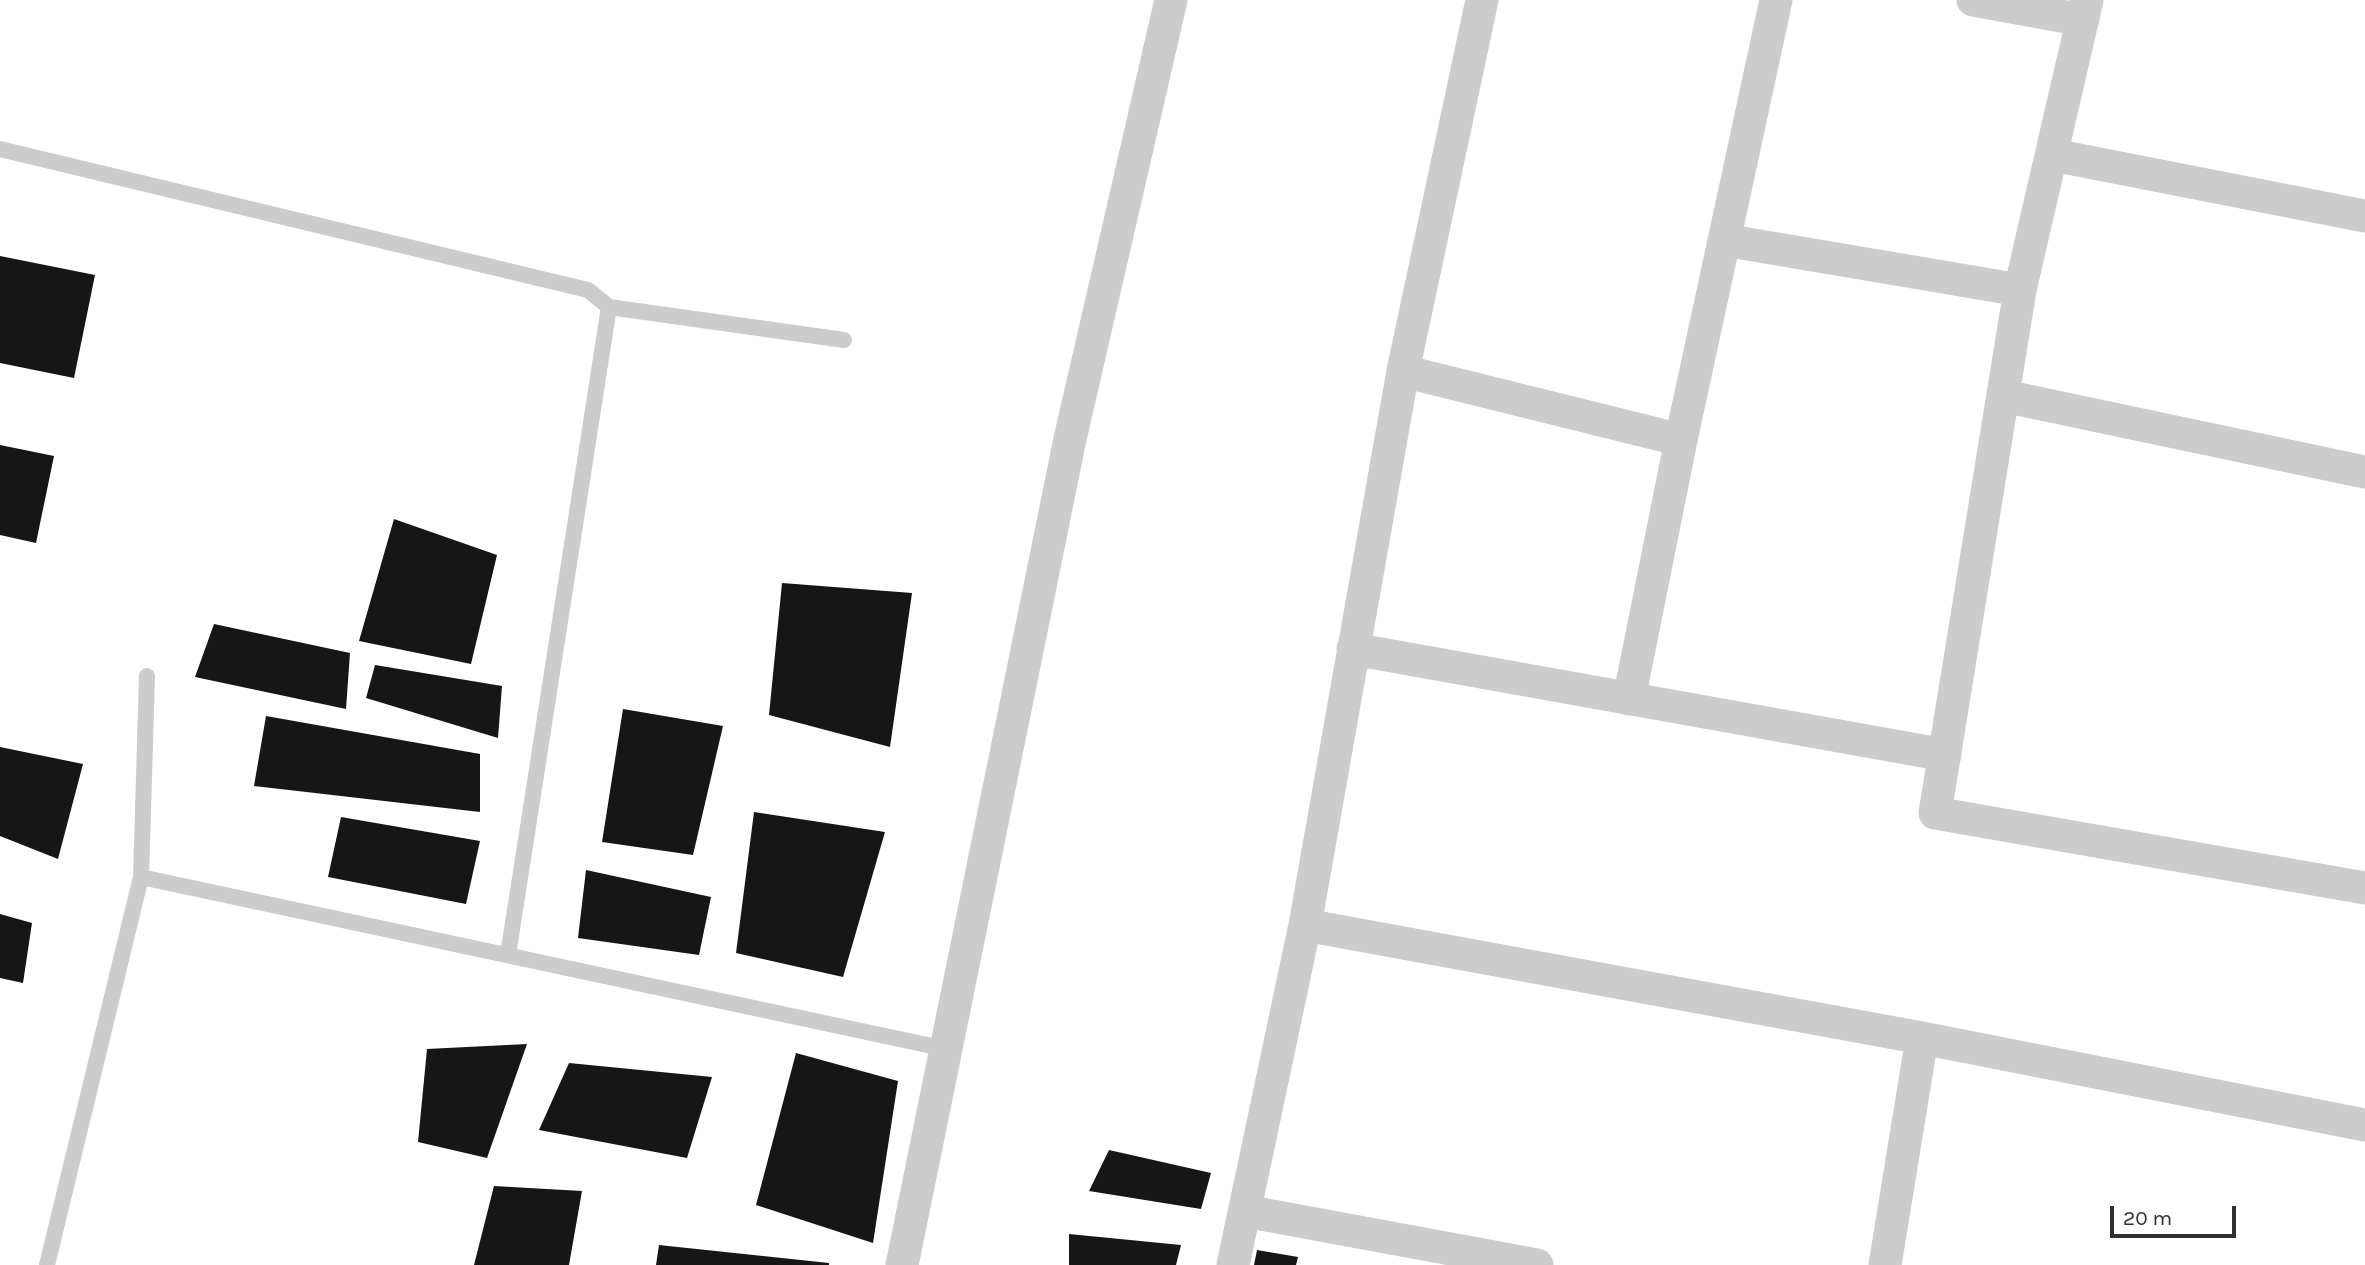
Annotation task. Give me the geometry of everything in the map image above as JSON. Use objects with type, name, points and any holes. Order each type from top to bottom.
[{"type":"street","points":[[902,1265],[1070,439],[1171,0]]},
{"type":"street","points":[[1233,1265],[1305,925],[1403,371],[1482,0]]},
{"type":"street","points":[[1629,699],[1681,440],[1776,0]]},
{"type":"street","points":[[1973,0],[2085,10],[2020,290],[1935,813],[2365,888]]},
{"type":"street","points":[[2053,155],[2365,216]]},
{"type":"street","points":[[1724,240],[2020,290]]},
{"type":"street","points":[[1403,371],[1681,440]]},
{"type":"street","points":[[2004,396],[2365,471]]},
{"type":"street","points":[[1353,649],[1945,755]]},
{"type":"street","points":[[1305,925],[1922,1038],[2365,1125]]},
{"type":"street","points":[[1885,1265],[1922,1038]]},
{"type":"street","points":[[1245,1211],[1537,1265]]},
{"type":"lane","points":[[0,149],[588,290],[609,307],[844,340]]},
{"type":"lane","points":[[508,955],[609,307]]},
{"type":"lane","points":[[47,1265],[141,877],[147,676]]},
{"type":"lane","points":[[141,877],[946,1049]]},
{"type":"building","points":[[0,256],[95,275],[74,378],[0,363]]},
{"type":"building","points":[[0,445],[54,456],[36,543],[0,535]]},
{"type":"building","points":[[394,519],[497,555],[471,664],[359,641]]},
{"type":"building","points":[[782,583],[912,593],[890,747],[769,715]]},
{"type":"building","points":[[214,624],[350,653],[346,709],[195,677]]},
{"type":"building","points":[[375,665],[502,686],[498,738],[366,698]]},
{"type":"building","points":[[623,709],[723,726],[693,855],[602,842]]},
{"type":"building","points":[[266,716],[480,754],[480,812],[254,786]]},
{"type":"building","points":[[0,747],[83,764],[58,859],[0,836]]},
{"type":"building","points":[[754,812],[885,832],[843,977],[736,953]]},
{"type":"building","points":[[341,817],[480,841],[466,904],[328,877]]},
{"type":"building","points":[[586,870],[711,897],[699,955],[578,938]]},
{"type":"building","points":[[0,914],[32,923],[23,983],[0,978]]},
{"type":"building","points":[[527,1044],[487,1158],[418,1142],[427,1049]]},
{"type":"building","points":[[796,1053],[898,1081],[873,1243],[756,1205]]},
{"type":"building","points":[[569,1063],[712,1077],[687,1158],[539,1130]]},
{"type":"building","points":[[1109,1150],[1211,1173],[1201,1209],[1089,1191]]},
{"type":"building","points":[[494,1186],[582,1191],[569,1265],[474,1265]]},
{"type":"building","points":[[1069,1234],[1181,1245],[1176,1265],[1069,1265]]},
{"type":"building","points":[[659,1245],[829,1263],[829,1265],[656,1265]]},
{"type":"building","points":[[1257,1250],[1298,1257],[1296,1265],[1254,1265]]}]
